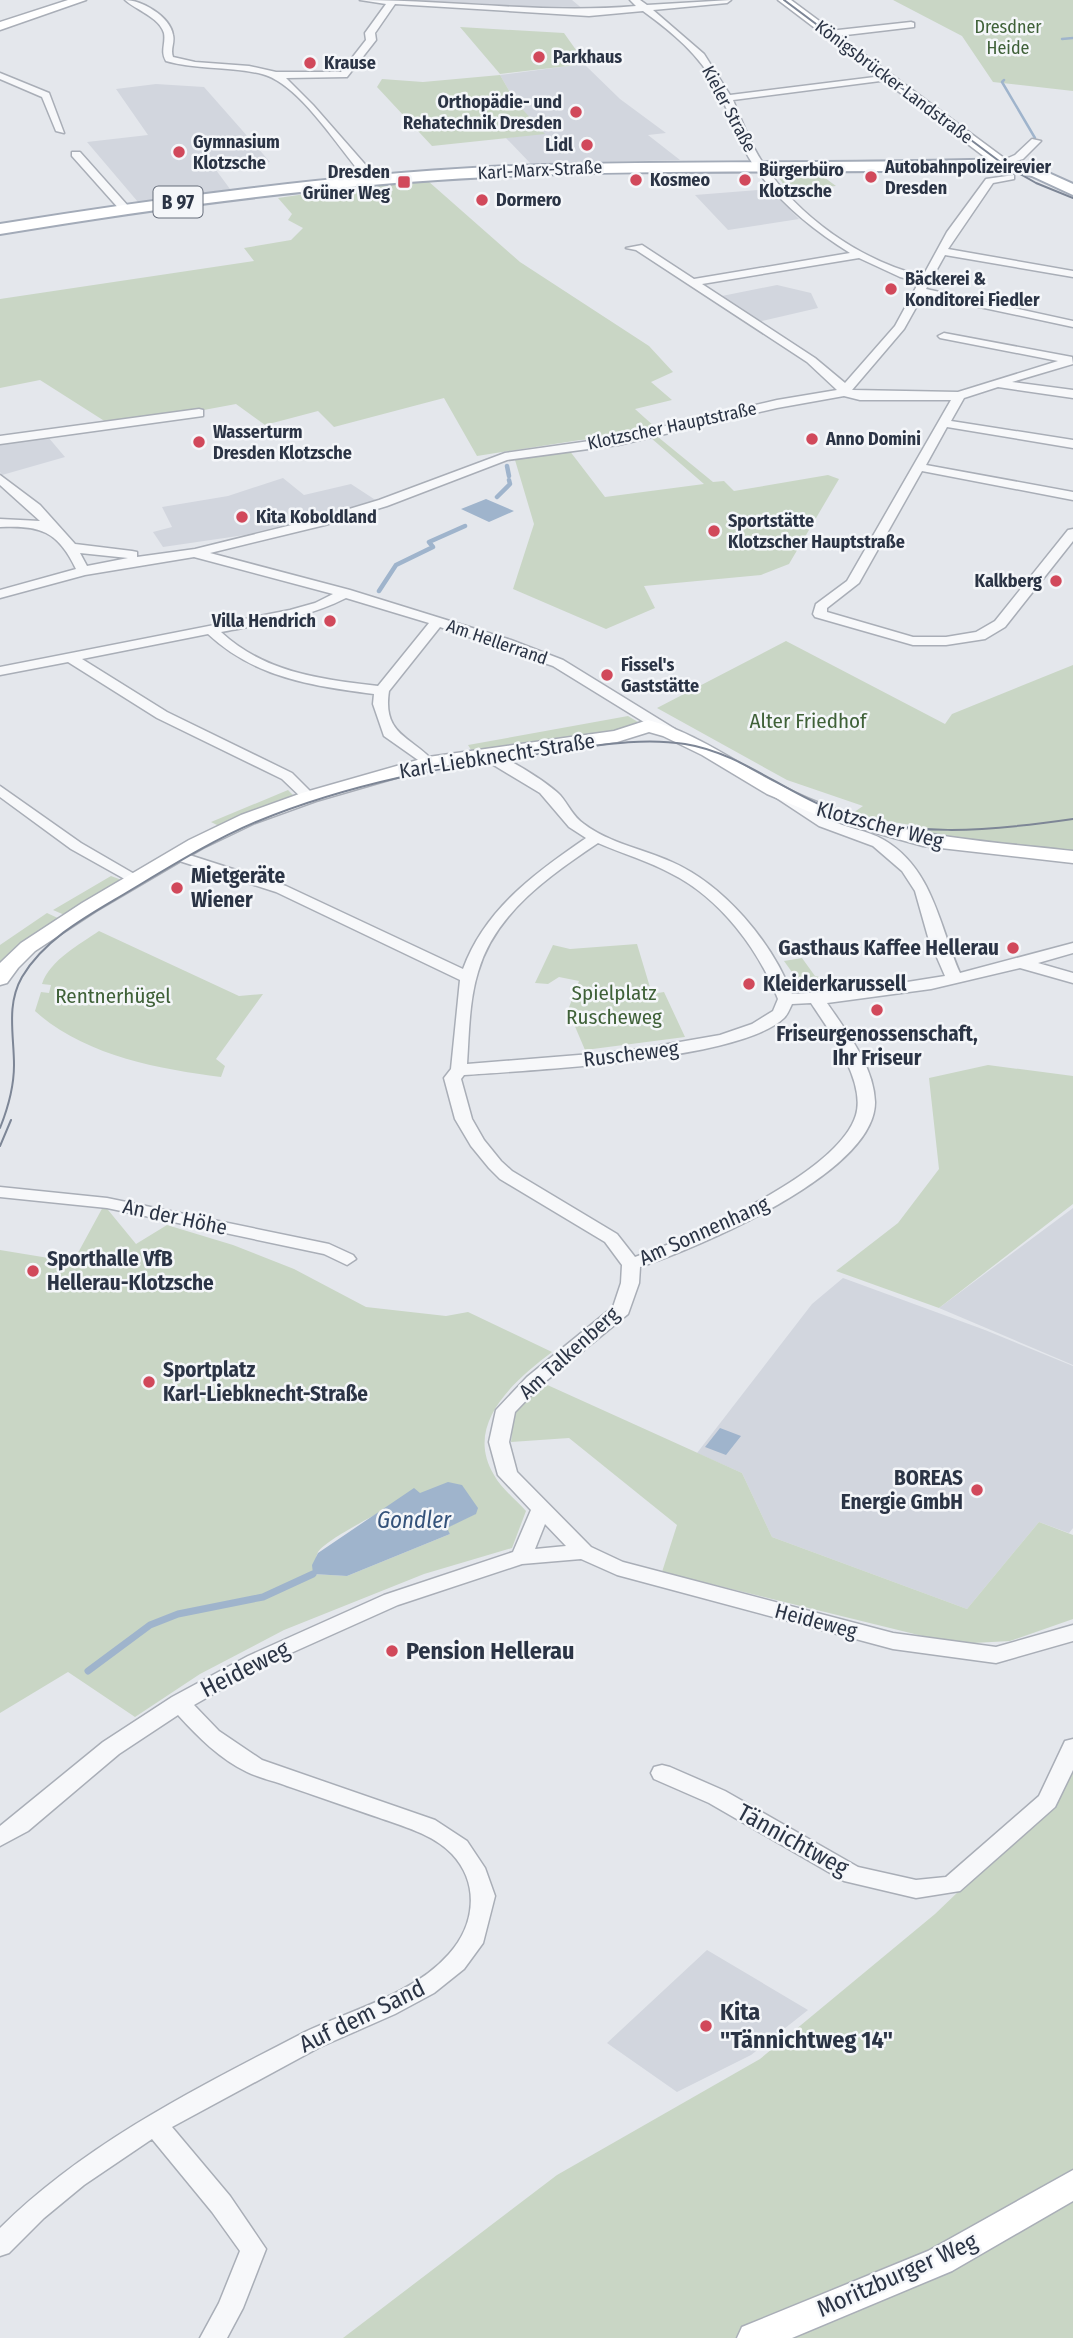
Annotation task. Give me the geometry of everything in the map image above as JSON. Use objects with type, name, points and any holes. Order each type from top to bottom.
[{"type":"main road","name":"Karl-Marx-Straße","points":[[0,229],[125,209],[373,180],[548,169],[758,165],[957,166],[1007,175]]},
{"type":"main road","name":"Königsbrücker Landstraße","points":[[1007,175],[1037,173],[1073,190]]},
{"type":"main road","name":"Königsbrücker Landstraße","points":[[1007,175],[1073,203]]},
{"type":"street","points":[[0,26],[80,0]]},
{"type":"street","points":[[129,0],[162,21],[169,35],[166,53],[169,59],[189,64],[261,71],[285,80],[373,180]]},
{"type":"street","points":[[364,0],[574,13],[646,9],[727,0]]},
{"type":"street","name":"Kieler Straße","points":[[635,0],[706,62],[727,98],[758,165],[804,215],[860,255],[890,272],[924,286],[1073,324]]},
{"type":"street","name":"Königsbrücker Landstraße","points":[[784,0],[888,78],[1007,175]]},
{"type":"street","points":[[276,75],[345,75],[371,40],[370,33],[392,2]]},
{"type":"street","points":[[829,34],[911,24]]},
{"type":"street","points":[[0,76],[46,95],[61,131]]},
{"type":"street","points":[[727,98],[888,78]]},
{"type":"street","points":[[631,248],[638,247],[811,360],[841,386],[844,392],[900,327],[924,286],[940,251],[990,181],[1007,175],[1019,157],[1036,141]]},
{"type":"street","points":[[76,154],[125,209]]},
{"type":"street","points":[[940,251],[1073,274]]},
{"type":"street","points":[[690,283],[860,255]]},
{"type":"street","points":[[944,335],[1073,360]]},
{"type":"street","name":"Klotzscher Hauptstraße","points":[[195,553],[383,503],[505,457],[618,441],[764,407],[844,392],[860,396],[959,396],[1073,360]]},
{"type":"street","points":[[825,371],[846,374],[863,371]]},
{"type":"street","points":[[999,384],[1073,394]]},
{"type":"street","points":[[959,396],[852,583],[821,607],[820,614],[913,641],[946,641],[979,636],[1000,624],[1073,533]]},
{"type":"street","points":[[0,440],[199,414]]},
{"type":"street","points":[[943,423],[1073,444]]},
{"type":"street","points":[[918,467],[1073,496]]},
{"type":"street","points":[[0,479],[36,508],[73,548],[83,571]]},
{"type":"street","points":[[0,523],[33,523],[52,527]]},
{"type":"street","points":[[73,548],[90,552],[157,557]]},
{"type":"street","points":[[0,594],[83,571],[195,553]]},
{"type":"street","name":"Am Hellerrand","points":[[195,553],[345,593],[488,636],[558,663],[670,732],[706,749],[774,790]]},
{"type":"street","points":[[292,614],[322,587]]},
{"type":"street","points":[[0,671],[292,614],[320,606],[345,593]]},
{"type":"street","points":[[428,763],[389,733],[380,704],[382,691],[438,621]]},
{"type":"street","points":[[212,631],[225,646],[274,672],[323,684],[382,691]]},
{"type":"street","points":[[68,656],[162,715],[287,776],[309,797]]},
{"type":"street","name":"Karl-Liebknecht-Straße","points":[[1,974],[28,947],[135,879],[175,855],[248,819],[309,797],[428,763],[617,736],[648,726],[670,732]]},
{"type":"street","points":[[487,755],[534,781],[555,798],[566,816],[578,827],[683,873],[736,922],[781,981],[786,999],[816,999],[954,978],[1073,948]]},
{"type":"street","points":[[0,790],[76,846],[135,879]]},
{"type":"street","points":[[774,790],[824,823],[886,848],[908,868],[923,891],[936,937],[954,978]]},
{"type":"street","name":"Klotzscher Weg","points":[[774,790],[836,816],[923,840],[1073,857]]},
{"type":"street","points":[[597,837],[550,869],[512,905],[490,930],[478,949],[468,978],[456,1074],[458,1112],[473,1141],[506,1175],[611,1238],[631,1264]]},
{"type":"street","points":[[175,855],[281,889],[468,978]]},
{"type":"street","points":[[1019,963],[1073,978]]},
{"type":"street","name":"Ruscheweg","points":[[456,1074],[696,1045],[766,1023],[779,1014],[786,999]]},
{"type":"street","name":"Am Sonnenhang","points":[[631,1264],[750,1215],[793,1189],[826,1163],[856,1134],[865,1116],[866,1105],[859,1071],[816,999]]},
{"type":"street","name":"An der Höhe","points":[[0,1192],[107,1203],[329,1250],[347,1259]]},
{"type":"street","name":"Am Talkenberg","points":[[584,1552],[508,1475],[499,1442],[506,1410],[534,1381],[621,1310],[630,1283],[631,1264]]},
{"type":"street","points":[[521,1557],[541,1510]]},
{"type":"street","name":"Heideweg","points":[[0,1837],[20,1825],[111,1748],[180,1703],[255,1661],[391,1600],[521,1557],[584,1552],[617,1568],[893,1641],[996,1655],[1073,1633]]},
{"type":"street","name":"Auf dem Sand","points":[[0,2245],[35,2210],[75,2177],[155,2124],[312,2040],[387,2007],[426,1986],[456,1962],[475,1936],[484,1896],[474,1868],[458,1847],[427,1826],[254,1766],[211,1737],[180,1703]]},
{"type":"street","name":"Tännichtweg","points":[[662,1773],[717,1797],[852,1875],[916,1889],[952,1885],[1046,1801],[1073,1747]]},
{"type":"street","points":[[155,2124],[221,2204],[253,2249],[230,2308],[213,2338]]},
{"type":"street","name":"Moritzburger Weg","points":[[754,2338],[940,2261],[1073,2184]]},
{"type":"shaded area","points":[[404,0],[572,0],[584,10],[583,12]]},
{"type":"shaded area","points":[[584,64],[620,99],[666,133],[648,135],[680,160],[531,164],[506,138],[543,133],[515,101],[500,75]]},
{"type":"shaded area","name":"Gymnasium Klotzsche","points":[[156,84],[204,87],[270,162],[216,170],[230,189],[138,202],[87,142],[148,135],[116,89]]},
{"type":"shaded area","points":[[770,189],[799,219],[728,230],[695,195]]},
{"type":"shaded area","points":[[777,285],[811,293],[818,308],[758,322],[717,297]]},
{"type":"shaded area","points":[[48,437],[65,457],[2,475],[0,443]]},
{"type":"shaded area","name":"Kita Koboldland","points":[[283,478],[304,495],[351,484],[377,501],[245,535],[163,547],[153,532],[172,527],[162,507],[228,496]]},
{"type":"shaded area","points":[[1073,1208],[1073,1365],[939,1308]]},
{"type":"shaded area","points":[[843,1278],[985,1330],[1073,1366],[1073,1528],[1069,1533],[1039,1522],[967,1609],[772,1537],[742,1473],[697,1453],[812,1304]]},
{"type":"shaded area","name":"Kita \"Tännichtweg 14\"","points":[[707,1950],[808,2010],[751,2055],[677,2092],[607,2043]]},
{"type":"green space","name":"Dresdner Heide","points":[[893,0],[1073,0],[1073,91],[993,82],[962,36]]},
{"type":"green space","points":[[460,27],[564,33],[586,64],[500,74]]},
{"type":"green space","points":[[500,75],[515,101],[545,134],[432,146],[377,87],[382,79],[423,82]]},
{"type":"green space","points":[[775,172],[817,172],[836,186],[788,191]]},
{"type":"green space","points":[[428,181],[520,262],[649,346],[673,372],[651,382],[672,400],[635,409],[655,427],[620,437],[580,440],[477,456],[444,398],[334,427],[318,411],[265,425],[236,404],[106,422],[40,380],[0,388],[0,299],[254,261],[244,248],[291,240],[303,228],[288,220],[292,214],[278,198],[319,190]]},
{"type":"green space","points":[[658,437],[713,482],[724,481],[734,491],[828,475],[839,479],[789,564],[761,575],[644,586],[655,608],[606,629],[513,589],[534,524],[515,460],[569,450],[605,497],[704,484],[651,438]]},
{"type":"green space","name":"Alter Friedhof","points":[[786,641],[945,724],[952,714],[1073,665],[1073,852],[917,833],[917,826],[850,815],[863,806],[787,780],[657,708]]},
{"type":"green space","points":[[628,716],[638,722],[618,732],[564,741],[562,738],[528,742],[529,745],[473,753],[468,745]]},
{"type":"green space","points":[[288,790],[293,795],[291,799],[221,827],[211,822]]},
{"type":"green space","points":[[111,876],[119,879],[120,883],[67,916],[53,910]]},
{"type":"green space","points":[[47,913],[62,920],[0,962],[0,945]]},
{"type":"green space","name":"Rentnerhügel","points":[[99,931],[239,996],[263,994],[216,1059],[225,1066],[221,1077],[172,1070],[122,1058],[75,1039],[35,1011],[41,992],[49,993],[51,985],[42,984],[52,967],[66,953]]},
{"type":"green space","name":"Spielplatz Ruscheweg","points":[[637,944],[652,994],[664,992],[685,1037],[585,1050],[568,1010],[579,981],[559,977],[548,984],[535,983],[553,945],[570,949]]},
{"type":"green space","points":[[802,958],[815,976],[824,978],[823,982],[802,986],[784,961]]},
{"type":"green space","points":[[988,1065],[1073,1076],[1073,1204],[939,1308],[836,1271],[898,1223],[939,1169],[929,1078]]},
{"type":"green space","points":[[104,1205],[136,1244],[167,1225],[233,1245],[294,1269],[366,1307],[446,1316],[468,1312],[552,1352],[509,1390],[489,1421],[485,1438],[486,1456],[494,1475],[526,1511],[512,1548],[424,1574],[284,1630],[200,1674],[135,1717],[68,1672],[0,1713],[0,1250],[73,1262]],"holes":[[[419,1493],[475,1514],[446,1528],[450,1534],[347,1576],[313,1574],[317,1554],[324,1546],[365,1520]]]},
{"type":"green space","points":[[543,1383],[742,1473],[772,1537],[967,1609],[1039,1522],[1073,1535],[1073,1619],[1010,1641],[955,1644],[662,1572],[677,1525],[569,1438],[511,1442],[514,1414]]},
{"type":"green space","points":[[1073,1757],[1073,2338],[343,2338],[557,2175],[760,2059],[935,1914],[1051,1803]]},
{"type":"water","points":[[486,499],[514,511],[489,522],[461,509]]},
{"type":"water","points":[[720,1428],[741,1436],[726,1455],[705,1447]]},
{"type":"water","name":"Gondler","points":[[448,1482],[462,1485],[478,1508],[476,1514],[447,1528],[450,1534],[347,1576],[313,1574],[312,1565],[318,1553],[414,1488],[420,1493]]},
{"type":"waterway","points":[[1062,39],[1073,38]]},
{"type":"waterway","points":[[1004,80],[1002,82],[1035,138]]},
{"type":"waterway","points":[[507,466],[509,476]]},
{"type":"waterway","points":[[497,497],[510,484],[509,480]]},
{"type":"waterway","points":[[379,591],[396,565],[433,547],[429,542],[465,526]]},
{"type":"waterway","points":[[88,1671],[150,1625],[178,1614],[263,1597],[313,1574]]},
{"type":"tram line","points":[[784,0],[1003,164],[1036,183],[1073,198]]},
{"type":"tram line","points":[[0,1128],[13,1081],[14,998],[22,977],[43,951],[83,919],[206,846],[256,822],[328,796],[401,777],[475,763],[601,745],[651,741],[685,744],[722,754],[825,807],[886,824],[948,830],[1010,827],[1073,819]]},
{"type":"tram line","points":[[0,1146],[11,1120]]},
{"type":"place","name":"Parkhaus","points":[[539,57]]},
{"type":"place","name":"Krause","points":[[310,63]]},
{"type":"place","name":"Orthopädie- und Rehatechnik Dresden","points":[[576,112]]},
{"type":"place","name":"Lidl","points":[[587,145]]},
{"type":"place","name":"Gymnasium Klotzsche","points":[[179,152]]},
{"type":"place","name":"Autobahnpolizeirevier Dresden","points":[[871,177]]},
{"type":"place","name":"Kosmeo","points":[[636,180]]},
{"type":"place","name":"Bürgerbüro Klotzsche","points":[[745,180]]},
{"type":"place","name":"Dresden Grüner Weg","points":[[404,182]]},
{"type":"place","name":"Dormero","points":[[482,200]]},
{"type":"place","name":"Bäckerei & Konditorei Fiedler","points":[[891,289]]},
{"type":"place","name":"Anno Domini","points":[[812,439]]},
{"type":"place","name":"Wasserturm Dresden Klotzsche","points":[[199,442]]},
{"type":"place","name":"Kita Koboldland","points":[[242,517]]},
{"type":"place","name":"Sportstätte Klotzscher Hauptstraße","points":[[714,531]]},
{"type":"place","name":"Kalkberg","points":[[1056,581]]},
{"type":"place","name":"Villa Hendrich","points":[[330,621]]},
{"type":"place","name":"Fissel's Gaststätte","points":[[607,675]]},
{"type":"place","name":"Mietgeräte Wiener","points":[[177,888]]},
{"type":"place","name":"Gasthaus Kaffee Hellerau","points":[[1013,948]]},
{"type":"place","name":"Kleiderkarussell","points":[[749,984]]},
{"type":"place","name":"Friseurgenossenschaft, Ihr Friseur","points":[[877,1010]]},
{"type":"place","name":"Sporthalle VfB Hellerau-Klotzsche","points":[[33,1271]]},
{"type":"place","name":"Sportplatz Karl-Liebknecht-Straße","points":[[149,1382]]},
{"type":"place","name":"BOREAS Energie GmbH","points":[[977,1490]]},
{"type":"place","name":"Pension Hellerau","points":[[392,1651]]},
{"type":"place","name":"Kita \"Tännichtweg 14\"","points":[[706,2026]]}]
